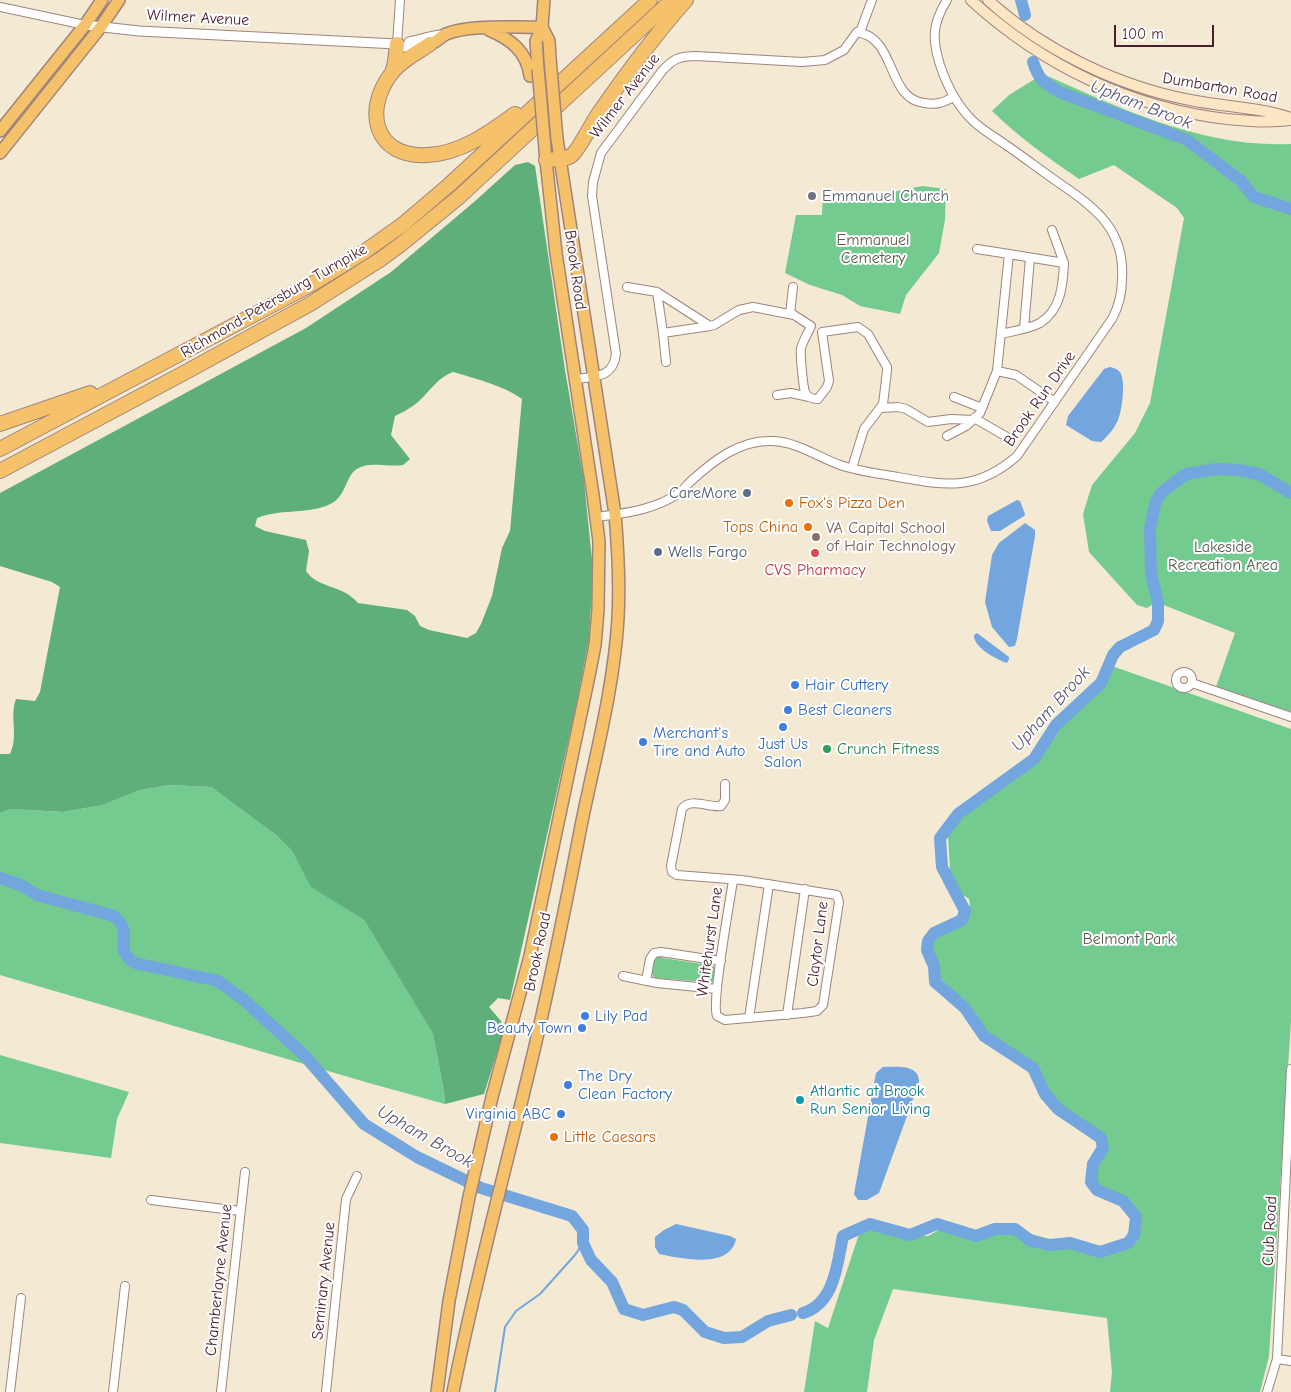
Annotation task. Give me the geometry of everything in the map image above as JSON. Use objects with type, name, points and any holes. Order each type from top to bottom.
[{"type":"highway","name":"Richmond-Petersburg Turnpike","points":[[154,368],[312,284],[364,252],[402,225],[430,202],[650,0]]},
{"type":"highway","name":"Richmond-Petersburg Turnpike","points":[[0,471],[191,370],[310,304],[387,255],[459,197],[672,0]]},
{"type":"highway","points":[[547,156],[571,156],[574,153],[591,124],[616,89],[649,44],[686,0]]},
{"type":"highway","points":[[392,73],[397,44]]},
{"type":"highway","points":[[430,44],[392,73],[379,94],[375,112],[376,123],[382,135],[396,149],[413,155],[436,154],[463,146],[486,134],[515,114],[536,104]]},
{"type":"highway","points":[[0,424],[75,399],[154,368]]},
{"type":"highway","points":[[0,449],[154,368]]},
{"type":"main road","points":[[0,131],[85,25],[102,0]]},
{"type":"main road","points":[[0,153],[100,28],[119,0]]},
{"type":"main road","name":"Brook Road","points":[[453,1392],[494,1210],[537,1036],[609,691],[615,652],[619,595],[615,514],[594,376],[547,156],[534,73],[536,41],[542,27],[544,0]]},
{"type":"main road","name":"Dumbarton Road","points":[[971,0],[1004,28],[1054,61],[1089,80],[1130,96],[1206,116],[1270,123],[1291,119]]},
{"type":"main road","name":"Dumbarton Road","points":[[988,0],[1024,28],[1062,52],[1106,74],[1132,84],[1188,100],[1271,111],[1291,119]]},
{"type":"main road","name":"Brook Road","points":[[437,1392],[449,1301],[469,1197],[490,1104],[530,956],[592,664],[598,624],[600,587],[599,542],[556,254],[547,156],[557,138],[549,41],[542,27]]},
{"type":"main road","name":"Wilmer Avenue","points":[[430,44],[438,42],[445,35],[485,28],[542,27]]},
{"type":"main road","points":[[485,28],[507,38],[518,47],[534,73]]},
{"type":"street","points":[[397,44],[400,0]]},
{"type":"street","name":"Wilmer Avenue","points":[[576,379],[606,374],[612,368],[616,354],[593,202],[593,182],[596,166],[605,146],[662,71],[673,61],[684,56],[802,62],[825,60],[844,50],[857,32],[860,32],[872,0]]},
{"type":"street","points":[[860,32],[867,35],[888,57],[901,90],[913,101],[938,105],[954,98],[942,73],[934,35],[938,16],[947,0]]},
{"type":"street","name":"Wilmer Avenue","points":[[0,7],[100,28],[397,44],[408,47],[430,44]]},
{"type":"street","name":"Wilmer Avenue","points":[[397,44],[420,40],[435,34],[445,35]]},
{"type":"street","name":"Brook Run Drive","points":[[615,514],[636,511],[666,500],[680,492],[726,455],[740,446],[752,442],[775,441],[791,444],[842,466],[944,484],[980,480],[999,471],[1017,456],[1115,313],[1122,286],[1123,273],[1120,251],[1108,225],[1091,205],[978,125],[954,98]]},
{"type":"street","points":[[1001,334],[1039,323],[1049,315],[1060,298],[1063,288],[1064,263],[1052,230]]},
{"type":"street","points":[[977,250],[1064,263]]},
{"type":"street","points":[[947,436],[966,426],[980,413],[997,371],[1009,254]]},
{"type":"street","points":[[1024,328],[1030,258]]},
{"type":"street","points":[[627,287],[657,292],[710,326]]},
{"type":"street","points":[[790,314],[793,287]]},
{"type":"street","points":[[657,292],[666,362]]},
{"type":"street","points":[[663,333],[714,326],[738,310],[752,307],[794,315],[822,332],[858,327],[868,334],[887,367],[885,395],[881,408],[864,429],[852,468]]},
{"type":"street","points":[[809,397],[805,392],[800,354],[811,326]]},
{"type":"street","points":[[777,395],[791,393],[818,399],[827,387],[829,381],[822,332]]},
{"type":"street","points":[[997,371],[1016,376],[1055,402]]},
{"type":"street","points":[[954,397],[982,408]]},
{"type":"street","points":[[881,408],[898,407],[906,409],[928,422],[974,419],[1007,437]]},
{"type":"street","points":[[596,517],[615,514]]},
{"type":"street","points":[[1192,683],[1291,717]]},
{"type":"street","name":"Claytor Lane","points":[[725,784],[726,800],[721,806],[690,803],[682,809],[671,870],[677,876],[769,884],[835,894],[839,899],[824,1005]]},
{"type":"street","name":"Whitehurst Lane","points":[[733,880],[717,989],[715,1010],[717,1016],[725,1020],[787,1015],[817,1011],[824,1005]]},
{"type":"street","points":[[749,1018],[769,884]]},
{"type":"street","points":[[787,1015],[805,889]]},
{"type":"street","points":[[646,981],[650,959],[654,953],[661,952],[721,961]]},
{"type":"street","points":[[623,976],[646,981],[717,989]]},
{"type":"street","name":"Club Road","points":[[1267,1392],[1277,1360],[1291,1070]]},
{"type":"street","name":"Chamberlayne Avenue","points":[[221,1392],[245,1172]]},
{"type":"street","name":"Seminary Avenue","points":[[326,1392],[346,1198],[357,1176]]},
{"type":"street","points":[[151,1200],[240,1211]]},
{"type":"street","points":[[113,1392],[124,1286]]},
{"type":"street","points":[[10,1392],[21,1298]]},
{"type":"street","points":[[1277,1360],[1291,1361]]},
{"type":"green space","name":"Lakeside Recreation Area","points":[[1043,74],[1133,113],[1195,133],[1259,144],[1291,144],[1291,712],[1216,687],[1235,633],[1161,604],[1158,601],[1147,608],[1137,605],[1089,552],[1083,514],[1092,485],[1135,433],[1150,403],[1184,218],[1177,208],[1114,165],[1079,179],[1034,147],[992,111],[1009,95]]},
{"type":"green space","points":[[528,162],[535,166],[565,370],[584,481],[593,570],[589,639],[576,706],[510,1000],[498,998],[489,1007],[501,1021],[502,1037],[484,1094],[445,1104],[433,1034],[364,920],[311,887],[292,851],[276,835],[211,787],[170,785],[140,790],[103,805],[63,812],[11,809],[0,813],[0,754],[10,754],[13,747],[13,713],[16,699],[35,701],[40,692],[60,587],[52,582],[0,566],[0,493],[306,328],[391,272],[515,165]],"holes":[[[453,372],[498,386],[522,399],[510,531],[502,548],[492,596],[481,624],[476,633],[467,638],[429,630],[420,626],[415,616],[407,610],[358,603],[345,593],[317,581],[306,571],[309,551],[306,540],[265,531],[255,526],[257,518],[265,515],[309,510],[334,502],[343,491],[352,473],[364,466],[403,465],[410,459],[391,435],[395,416],[413,406],[437,382]]]},
{"type":"green space","name":"Emmanuel Cemetery","points":[[922,186],[946,189],[945,220],[939,253],[906,295],[900,314],[860,306],[842,295],[810,285],[785,273],[796,215],[822,215],[823,193],[883,194]]},
{"type":"green space","name":"Belmont Park","points":[[1112,666],[1291,729],[1291,1021],[1269,1356],[1260,1392],[1110,1392],[1112,1372],[1107,1318],[893,1289],[874,1340],[867,1392],[804,1392],[815,1321],[828,1328],[861,1228],[876,1223],[883,1224],[897,1233],[910,1236],[928,1236],[939,1230],[979,1230],[1003,1233],[1015,1229],[1052,1240],[1064,1241],[1074,1239],[1090,1250],[1101,1253],[1110,1253],[1118,1250],[1130,1238],[1134,1230],[1135,1221],[1129,1205],[1122,1200],[1090,1187],[1089,1182],[1107,1148],[1066,1108],[1049,1096],[1045,1080],[1041,1075],[1020,1063],[997,1042],[976,1032],[969,1024],[960,1005],[936,972],[930,957],[929,939],[931,934],[937,930],[953,928],[961,921],[970,905],[969,899],[951,885],[948,836],[953,824],[981,797],[1040,756],[1068,718]]},
{"type":"green space","points":[[170,785],[211,787],[276,835],[292,851],[312,887],[364,920],[433,1034],[445,1104],[0,975],[0,813],[11,809],[63,812],[103,805],[140,790]]},
{"type":"green space","points":[[660,956],[663,958],[711,964],[717,969],[714,980],[708,985],[705,982],[655,978],[651,973],[652,965],[655,958]]},
{"type":"green space","points":[[0,1055],[129,1092],[117,1119],[111,1158],[0,1143]]},
{"type":"water","points":[[1110,367],[1119,371],[1122,376],[1123,396],[1119,416],[1113,429],[1104,440],[1101,442],[1092,441],[1066,425],[1068,416],[1104,369]]},
{"type":"water","points":[[1017,500],[1020,501],[1024,516],[1000,531],[991,531],[987,521],[988,516]]},
{"type":"water","points":[[1025,523],[1035,530],[1035,536],[1017,639],[1015,646],[1009,647],[992,627],[985,602],[992,555],[999,543]]},
{"type":"water","points":[[977,633],[1009,657],[1007,663],[992,656],[977,644],[974,635]]},
{"type":"water","points":[[883,1067],[901,1067],[912,1070],[916,1072],[919,1083],[879,1193],[867,1200],[858,1200],[854,1194],[876,1073]]},
{"type":"water","points":[[676,1224],[736,1239],[732,1249],[724,1255],[715,1258],[703,1260],[659,1254],[655,1247],[655,1237]]},
{"type":"waterway","name":"Upham Brook","points":[[1021,0],[1025,15]]},
{"type":"waterway","name":"Upham Brook","points":[[1033,62],[1042,80],[1059,92],[1187,140],[1241,181],[1254,197],[1291,209]]},
{"type":"waterway","name":"Upham Brook","points":[[803,1313],[814,1308],[828,1292],[836,1270],[843,1236],[870,1224],[910,1235],[937,1224],[976,1236],[995,1229],[1015,1229],[1031,1241],[1050,1245],[1070,1243],[1100,1252],[1128,1243],[1134,1235],[1136,1217],[1123,1201],[1097,1190],[1091,1182],[1093,1164],[1103,1148],[1101,1138],[1058,1109],[1045,1094],[1033,1068],[984,1036],[965,1008],[935,982],[934,966],[927,950],[928,941],[934,933],[962,920],[965,911],[942,867],[940,838],[958,814],[1034,759],[1056,725],[1101,683],[1113,655],[1120,647],[1154,630],[1158,621],[1158,603],[1151,573],[1150,528],[1156,501],[1162,492],[1186,474],[1217,469],[1259,474],[1291,493]]},
{"type":"waterway","name":"Upham Brook","points":[[0,878],[21,885],[37,895],[114,916],[123,930],[124,952],[135,963],[218,981],[244,1000],[304,1055],[364,1124],[417,1157],[481,1188],[572,1216],[583,1230],[583,1243],[591,1260],[612,1282],[624,1309],[643,1315],[674,1307],[683,1310],[705,1332],[724,1338],[742,1337],[768,1321],[791,1315]]},
{"type":"waterway","points":[[495,1392],[505,1327],[516,1311],[540,1294],[575,1255],[583,1243]]},
{"type":"place","name":"Emmanuel Church","points":[[812,196]]},
{"type":"place","name":"CareMore","points":[[747,493]]},
{"type":"place","name":"Fox's Pizza Den","points":[[789,503]]},
{"type":"place","name":"Tops China","points":[[808,527]]},
{"type":"place","name":"VA Capital School of Hair Technology","points":[[816,537]]},
{"type":"place","name":"Wells Fargo","points":[[658,552]]},
{"type":"place","name":"CVS Pharmacy","points":[[815,553]]},
{"type":"place","name":"Hair Cuttery","points":[[795,685]]},
{"type":"place","name":"Best Cleaners","points":[[788,710]]},
{"type":"place","name":"Just Us Salon","points":[[783,727]]},
{"type":"place","name":"Merchant's Tire and Auto","points":[[643,742]]},
{"type":"place","name":"Crunch Fitness","points":[[827,749]]},
{"type":"place","name":"Lily Pad","points":[[585,1016]]},
{"type":"place","name":"Beauty Town","points":[[582,1028]]},
{"type":"place","name":"The Dry Clean Factory","points":[[568,1085]]},
{"type":"place","name":"Atlantic at Brook Run Senior Living","points":[[800,1100]]},
{"type":"place","name":"Virginia ABC","points":[[561,1114]]},
{"type":"place","name":"Little Caesars","points":[[554,1137]]}]
